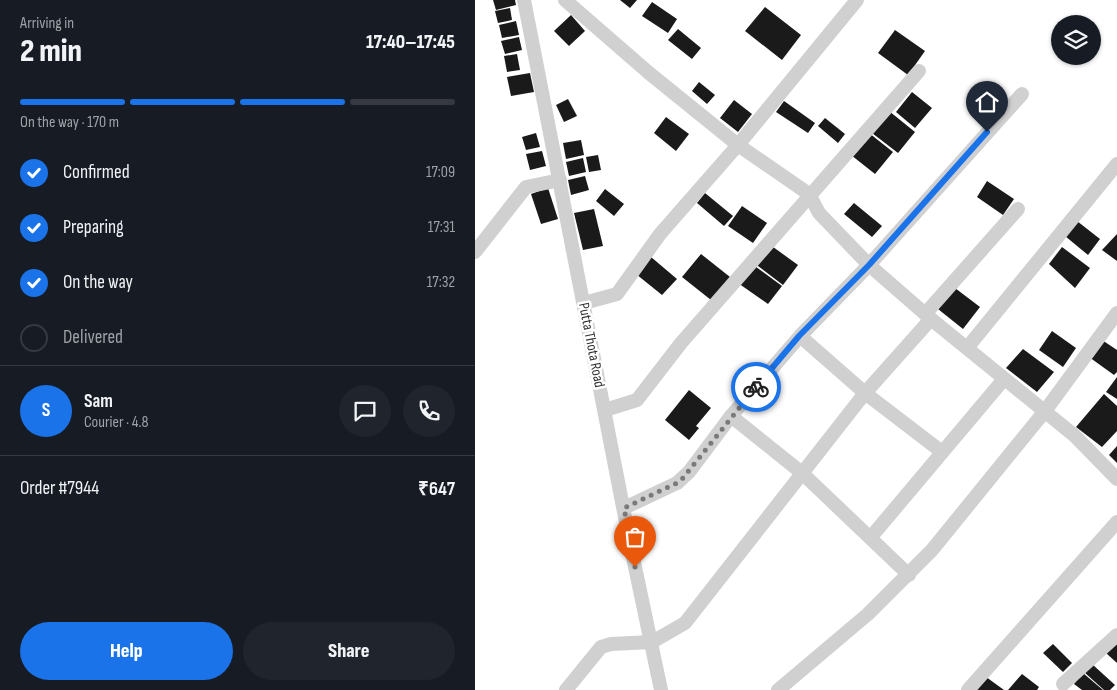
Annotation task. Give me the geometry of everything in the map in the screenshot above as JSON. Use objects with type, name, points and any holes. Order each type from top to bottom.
[{"type":"street","name":"Putta Thota Road","points":[[523,0],[661,690]]},
{"type":"street","points":[[565,0],[649,73],[738,145],[809,194],[819,213],[869,265],[928,317],[1075,436],[1117,479]]},
{"type":"street","points":[[584,303],[617,294],[660,234],[738,145],[857,0]]},
{"type":"street","points":[[605,410],[637,400],[681,344],[809,194],[919,71]]},
{"type":"street","points":[[624,508],[677,483],[683,478],[731,416],[799,336],[869,265],[1022,94]]},
{"type":"street","points":[[967,348],[1115,169]]},
{"type":"street","points":[[475,252],[526,187],[560,180]]},
{"type":"street","points":[[566,690],[601,647],[611,644],[652,642],[676,630],[688,619],[865,394],[1018,209]]},
{"type":"street","points":[[777,690],[868,614],[933,550],[1045,411],[1117,313]]},
{"type":"street","points":[[799,336],[865,394],[942,452]]},
{"type":"street","points":[[871,537],[1004,379]]},
{"type":"street","points":[[731,416],[802,473],[909,575]]},
{"type":"street","points":[[968,690],[1117,522]]},
{"type":"street","points":[[1063,684],[1117,635]]},
{"type":"building","points":[[493,0],[515,0],[516,5],[496,10]]},
{"type":"building","points":[[620,0],[637,0],[630,8]]},
{"type":"building","points":[[652,2],[677,19],[668,33],[642,16]]},
{"type":"building","points":[[765,7],[801,35],[782,60],[745,31]]},
{"type":"building","points":[[510,8],[512,20],[498,23],[495,11]]},
{"type":"building","points":[[571,15],[585,31],[569,46],[554,31]]},
{"type":"building","points":[[516,21],[519,35],[502,38],[499,25]]},
{"type":"building","points":[[678,29],[701,48],[692,59],[668,40]]},
{"type":"building","points":[[895,30],[925,51],[908,75],[878,53]]},
{"type":"building","points":[[519,37],[522,50],[505,54],[501,41]]},
{"type":"building","points":[[517,54],[520,70],[507,72],[504,56]]},
{"type":"building","points":[[530,73],[534,92],[511,96],[507,77]]},
{"type":"building","points":[[699,82],[715,95],[707,104],[692,91]]},
{"type":"building","points":[[912,92],[932,108],[915,128],[896,112]]},
{"type":"building","points":[[568,99],[577,116],[564,122],[556,105]]},
{"type":"building","points":[[734,100],[752,114],[738,132],[720,118]]},
{"type":"building","points":[[784,101],[815,123],[808,133],[776,112]]},
{"type":"building","points":[[889,111],[915,132],[898,153],[872,133]]},
{"type":"building","points":[[666,117],[689,134],[676,151],[654,133]]},
{"type":"building","points":[[825,118],[845,134],[838,143],[818,126]]},
{"type":"building","points":[[536,133],[540,147],[526,150],[522,137]]},
{"type":"building","points":[[869,133],[893,152],[875,174],[851,155]]},
{"type":"building","points":[[581,140],[584,155],[566,159],[563,143]]},
{"type":"building","points":[[542,151],[546,166],[530,170],[526,154]]},
{"type":"building","points":[[598,155],[601,170],[589,172],[586,157]]},
{"type":"building","points":[[583,158],[586,172],[569,176],[566,162]]},
{"type":"building","points":[[585,176],[589,190],[571,195],[568,180]]},
{"type":"building","points":[[987,181],[1014,199],[1003,215],[977,197]]},
{"type":"building","points":[[548,188],[558,219],[541,224],[531,194]]},
{"type":"building","points":[[605,189],[624,204],[614,216],[596,201]]},
{"type":"building","points":[[705,193],[733,216],[724,226],[697,203]]},
{"type":"building","points":[[854,203],[882,226],[872,237],[844,214]]},
{"type":"building","points":[[742,206],[767,223],[753,243],[728,226]]},
{"type":"building","points":[[594,209],[603,246],[583,250],[574,213]]},
{"type":"building","points":[[1077,221],[1100,239],[1088,255],[1065,236]]},
{"type":"building","points":[[1117,234],[1117,261],[1102,250]]},
{"type":"building","points":[[769,244],[798,265],[783,285],[754,263]]},
{"type":"building","points":[[1062,247],[1090,268],[1075,288],[1049,264]]},
{"type":"building","points":[[701,254],[730,277],[711,300],[682,277]]},
{"type":"building","points":[[651,257],[677,279],[662,295],[636,274]]},
{"type":"building","points":[[752,264],[782,286],[768,304],[738,283]]},
{"type":"building","points":[[955,288],[980,307],[963,329],[938,309]]},
{"type":"building","points":[[1052,331],[1076,348],[1063,367],[1039,350]]},
{"type":"building","points":[[1102,340],[1117,350],[1117,372],[1114,375],[1089,357]]},
{"type":"building","points":[[1023,349],[1054,372],[1037,392],[1006,368]]},
{"type":"building","points":[[1117,377],[1117,399],[1106,392]]},
{"type":"building","points":[[689,390],[711,408],[696,426],[699,428],[689,440],[665,420]]},
{"type":"building","points":[[1104,394],[1117,406],[1117,431],[1102,447],[1076,427]]},
{"type":"building","points":[[1117,446],[1117,463],[1109,455]]},
{"type":"building","points":[[1117,641],[1117,663],[1106,653]]},
{"type":"building","points":[[1053,644],[1072,663],[1063,672],[1043,653]]},
{"type":"building","points":[[1092,664],[1115,685],[1110,690],[1104,690],[1084,672]]},
{"type":"building","points":[[1083,673],[1103,690],[1082,690],[1074,684]]},
{"type":"building","points":[[982,674],[1004,690],[968,690]]},
{"type":"building","points":[[1022,674],[1039,687],[1037,690],[1008,690]]},
{"type":"way so far","points":[[635,567],[624,508],[677,483],[683,478],[756,387]]},
{"type":"route","points":[[756,387],[799,336],[869,265],[987,132]]}]
